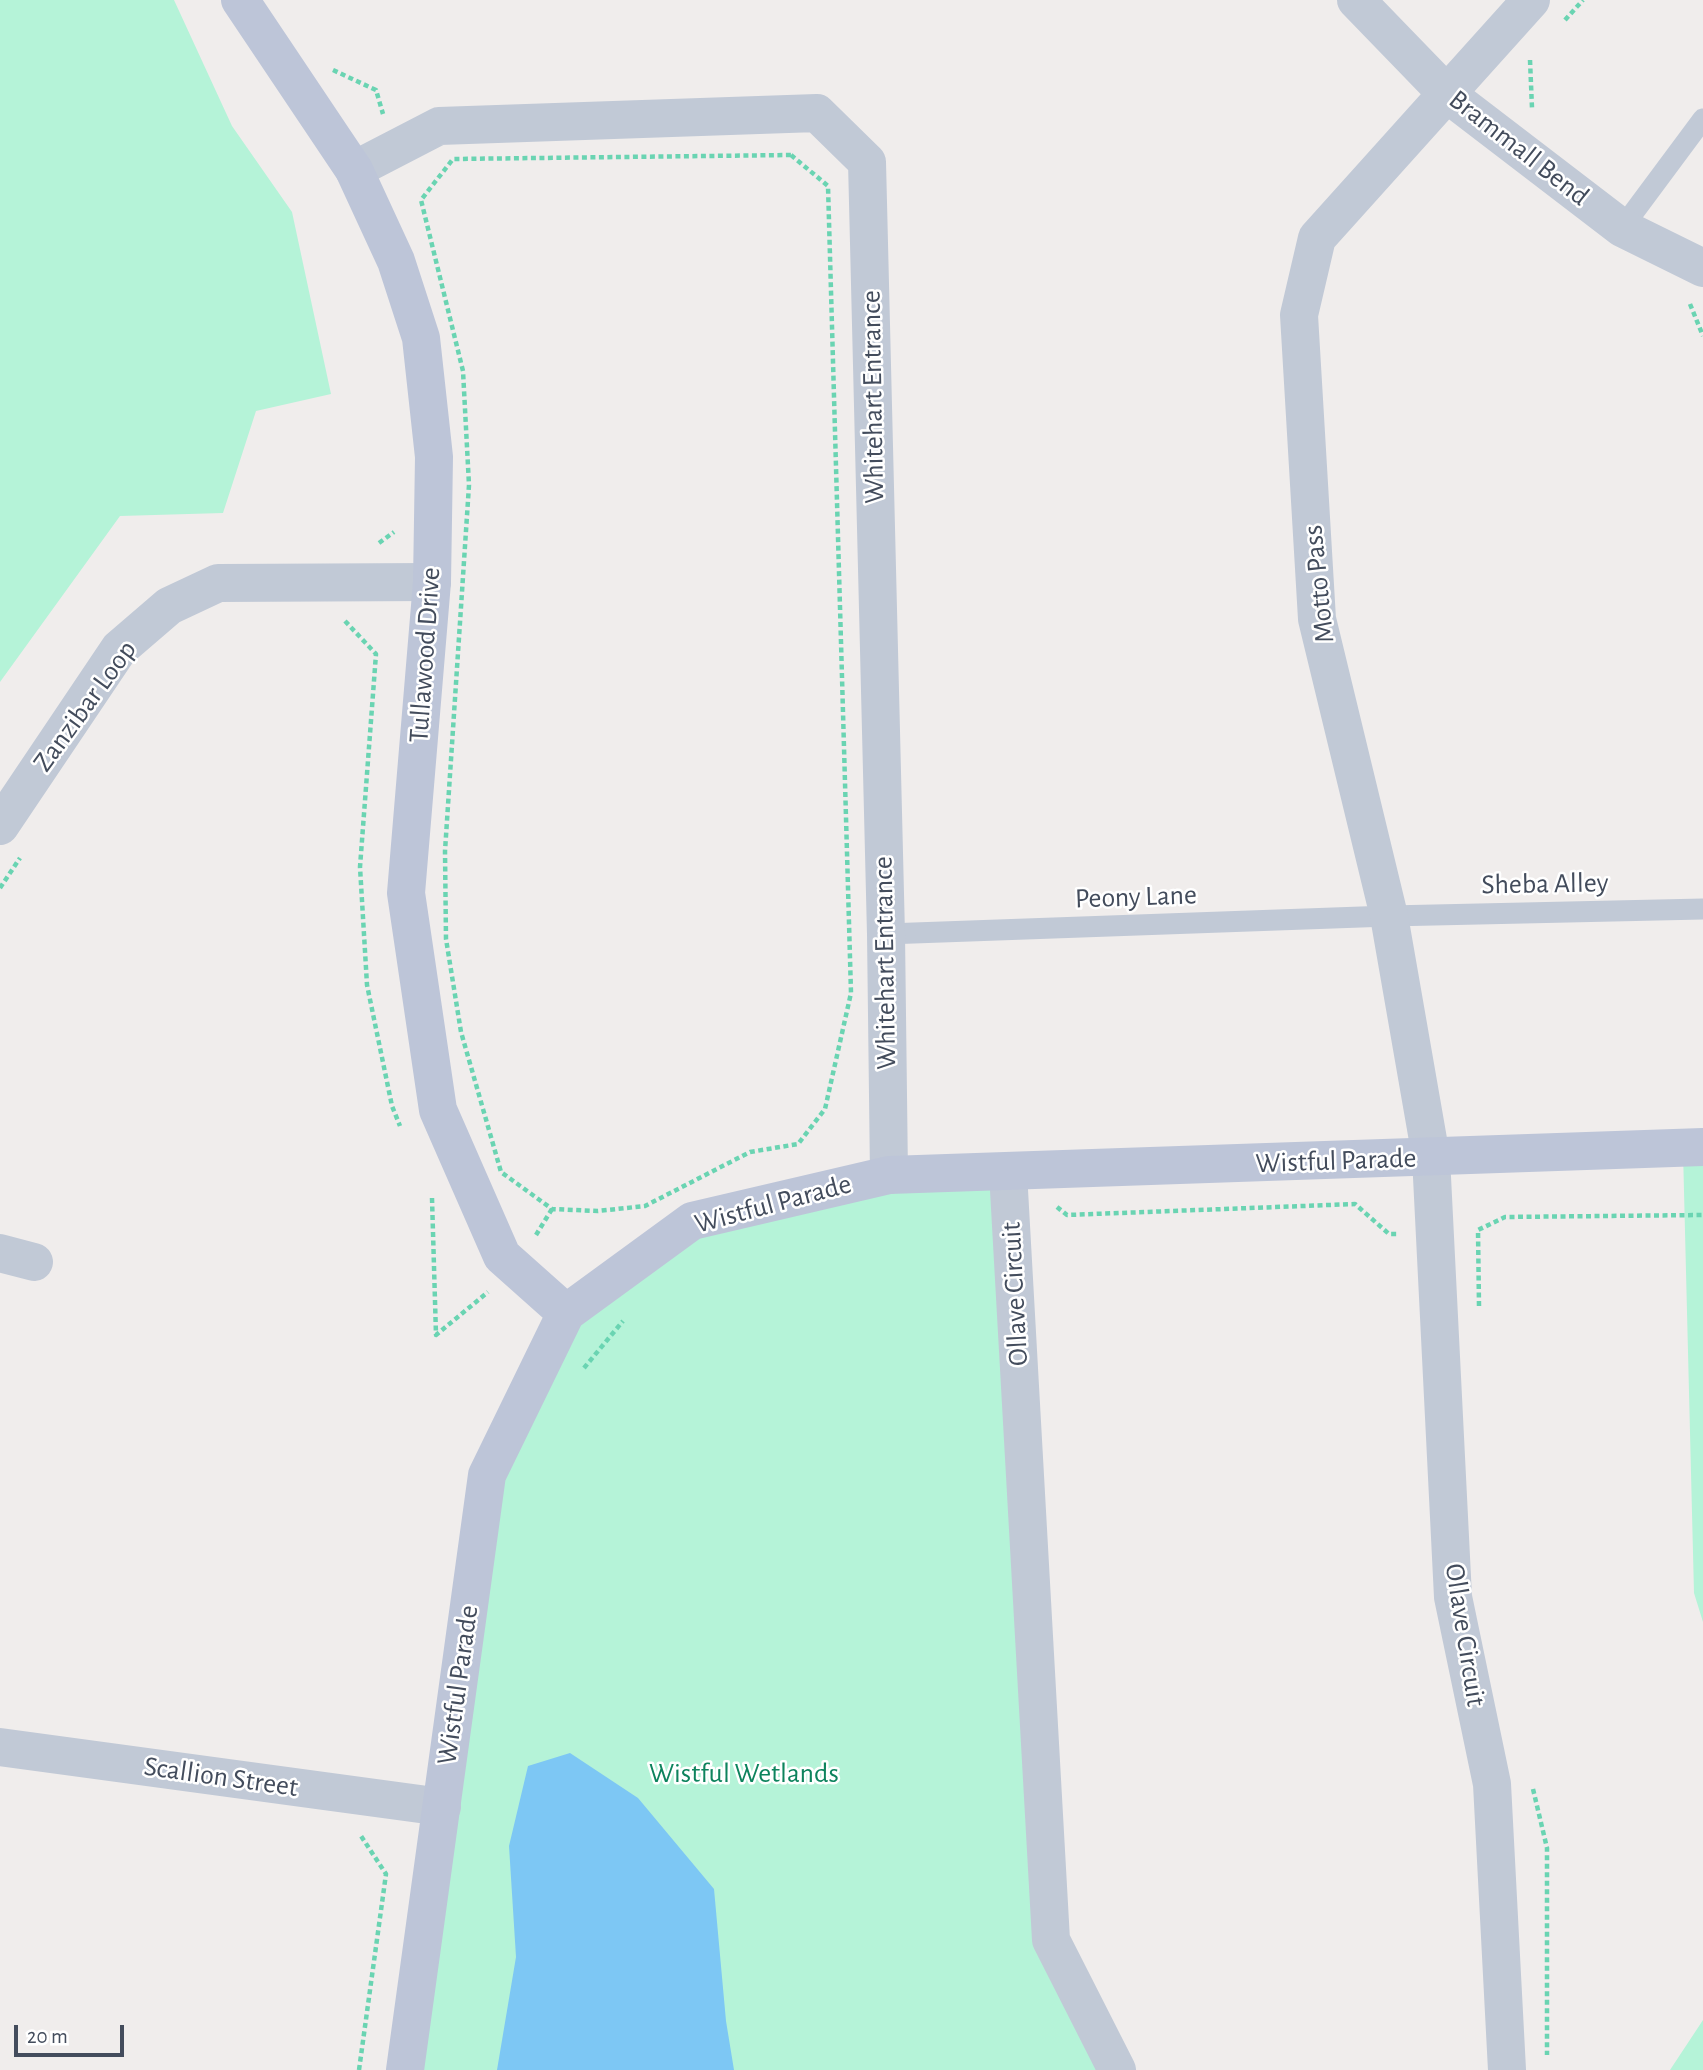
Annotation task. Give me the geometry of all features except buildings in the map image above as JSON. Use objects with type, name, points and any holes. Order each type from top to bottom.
[{"type":"street","name":"Tullawood Drive","points":[[240,0],[354,170],[397,261],[421,338],[434,457],[432,582],[406,893],[438,1110],[502,1256],[566,1313]]},
{"type":"street","name":"Brammall Bend","points":[[1356,0],[1447,94],[1622,228],[1703,268]]},
{"type":"street","name":"Motto Pass","points":[[1431,1157],[1389,916],[1317,620],[1299,315],[1317,238],[1531,0]]},
{"type":"street","name":"Whitehart Entrance","points":[[354,170],[439,126],[817,113],[867,162],[886,934],[889,1175]]},
{"type":"street","name":"Zanzibar Loop","points":[[11,840],[119,649],[169,606],[218,583],[432,582]]},
{"type":"street","name":"Wistful Parade","points":[[405,2070],[487,1475],[566,1313],[692,1221],[889,1175],[1009,1190],[1431,1157],[1703,1147]]},
{"type":"street","name":"Ollave Circuit","points":[[1431,1157],[1453,1597],[1492,1784],[1507,2070]]},
{"type":"street","name":"Ollave Circuit","points":[[1009,1190],[1051,1940],[1117,2070]]},
{"type":"street","name":"Scallion Street","points":[[0,1747],[442,1807]]},
{"type":"lane","points":[[1622,228],[1703,119]]},
{"type":"lane","name":"Sheba Alley","points":[[1389,916],[1703,909]]},
{"type":"lane","name":"Peony Lane","points":[[886,934],[1389,916]]},
{"type":"path","points":[[328,68],[376,90],[391,137],[436,180]]},
{"type":"path","points":[[792,155],[828,186],[851,993],[825,1110],[798,1144],[750,1152],[645,1206],[598,1211],[552,1209],[501,1172],[461,1032],[446,939],[444,851],[469,485],[463,371],[421,200],[436,180],[453,159],[792,155]]},
{"type":"path","points":[[372,547],[394,533],[397,521]]},
{"type":"path","points":[[340,583],[339,615],[376,653],[361,880],[367,985],[392,1106],[402,1130]]},
{"type":"path","points":[[0,888],[11,840]]},
{"type":"path","points":[[1009,1190],[1054,1205],[1067,1215],[1355,1204],[1388,1234],[1478,1230],[1505,1217],[1703,1214]]},
{"type":"path","points":[[429,1191],[434,1203],[436,1335],[516,1269],[552,1209]]},
{"type":"path","points":[[1478,1230],[1480,1311]]},
{"type":"path","points":[[582,1370],[631,1313]]},
{"type":"path","points":[[1532,1784],[1547,1848],[1547,2058]]},
{"type":"path","points":[[356,1828],[386,1874],[359,2070]]},
{"type":"green space","points":[[0,0],[174,0],[232,126],[292,212],[331,394],[256,411],[223,513],[120,516],[0,682]]},
{"type":"green space","points":[[1703,1150],[1703,1622],[1694,1593],[1683,1151]]},
{"type":"green space","name":"Wistful Wetlands","points":[[1007,1172],[1049,1944],[1116,2070],[404,2070],[487,1471],[577,1326],[695,1217]]},
{"type":"green space","points":[[1703,2020],[1703,2070],[1670,2070]]},
{"type":"water","points":[[570,1753],[638,1798],[714,1889],[726,2021],[734,2070],[497,2070],[516,1957],[509,1846],[528,1766]]}]
